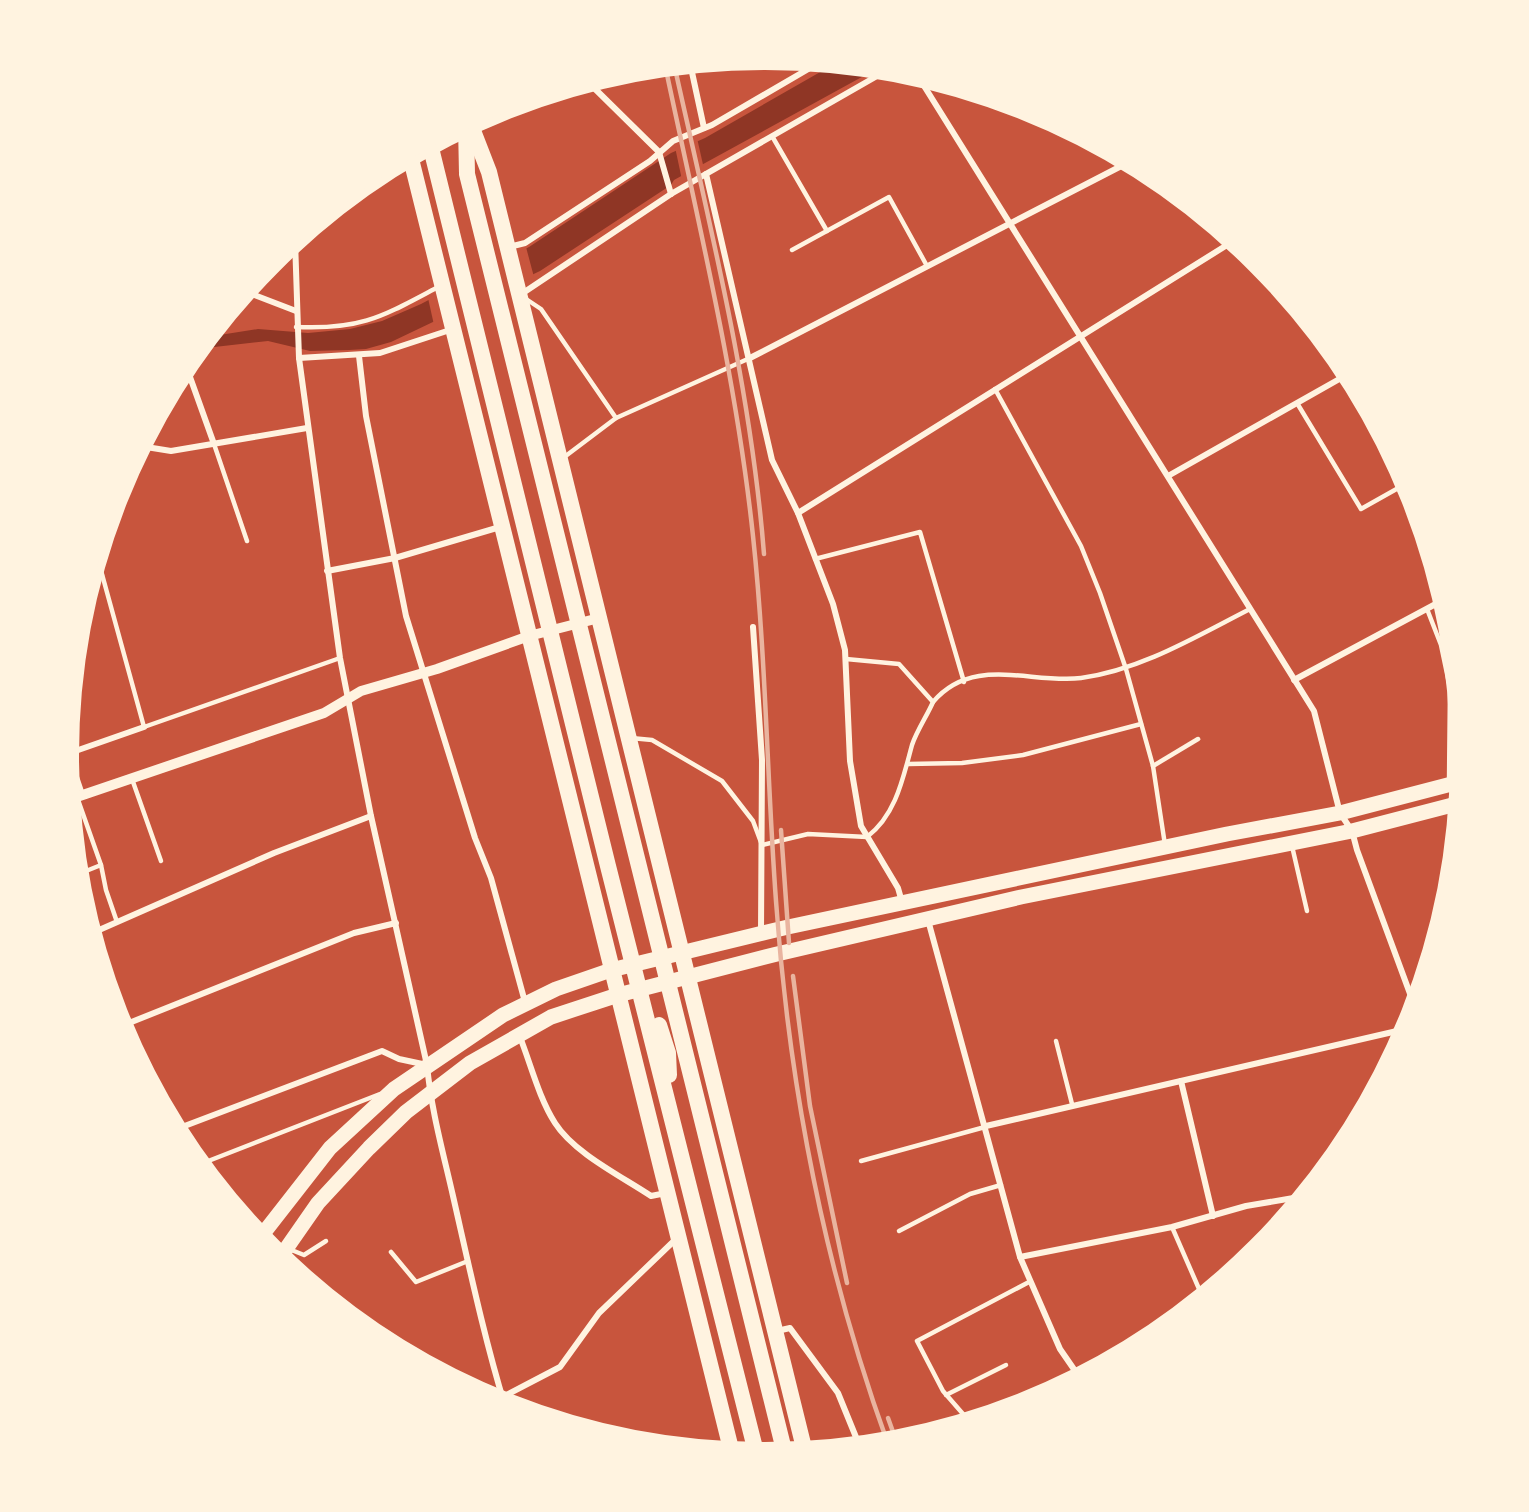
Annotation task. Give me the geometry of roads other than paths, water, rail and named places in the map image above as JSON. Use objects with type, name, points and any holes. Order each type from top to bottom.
[{"type":"highway","points":[[473,131],[489,172],[509,251],[804,1445]]},
{"type":"highway","points":[[466,134],[467,174],[497,300],[783,1446]]},
{"type":"highway","points":[[432,151],[605,855],[754,1446]]},
{"type":"highway","points":[[412,162],[730,1445]]},
{"type":"highway","points":[[618,698],[609,733],[625,860],[668,1053],[670,1138],[662,1172]]},
{"type":"main road","points":[[265,1231],[330,1148],[394,1089],[503,1015],[556,989],[611,970],[761,934],[1166,847],[1340,813],[1453,784]]},
{"type":"main road","points":[[285,1251],[318,1203],[369,1148],[430,1093],[470,1063],[518,1033],[551,1017],[618,995],[777,954],[1022,897],[1352,831],[1453,805]]},
{"type":"street","points":[[509,251],[525,243],[660,155],[673,141],[704,128],[811,67]]},
{"type":"street","points":[[692,70],[704,128]]},
{"type":"street","points":[[519,292],[671,194],[878,76]]},
{"type":"street","points":[[923,85],[1314,711],[1340,813],[1352,831],[1411,996]]},
{"type":"street","points":[[594,88],[660,155],[671,194]]},
{"type":"street","points":[[750,358],[1122,166]]},
{"type":"street","points":[[706,174],[772,460],[798,513],[832,604],[846,659],[850,761],[861,826],[898,888],[902,903]]},
{"type":"street","points":[[798,513],[1227,244]]},
{"type":"street","points":[[295,251],[296,328],[307,428],[347,700],[427,1065],[430,1093],[468,1261],[502,1394]]},
{"type":"street","points":[[252,294],[296,311]]},
{"type":"street","points":[[299,358],[380,353],[453,326]]},
{"type":"street","points":[[359,356],[366,416],[406,616],[475,838],[491,878],[525,1004]]},
{"type":"street","points":[[189,375],[214,444]]},
{"type":"street","points":[[1168,476],[1341,378]]},
{"type":"street","points":[[148,448],[164,451],[307,428]]},
{"type":"street","points":[[327,571],[395,558],[502,526]]},
{"type":"street","points":[[1294,680],[1437,603]]},
{"type":"street","points":[[76,797],[324,713],[361,691],[423,674],[529,636],[599,618]]},
{"type":"street","points":[[753,627],[762,760],[761,934]]},
{"type":"street","points":[[75,751],[144,727]]},
{"type":"street","points":[[97,931],[274,853],[371,816]]},
{"type":"street","points":[[928,920],[1020,1257],[1060,1349],[1076,1372]]},
{"type":"street","points":[[128,1023],[354,933],[396,923]]},
{"type":"street","points":[[986,1126],[1072,1104],[1397,1031]]},
{"type":"street","points":[[518,1033],[555,1124],[571,1142],[651,1196],[667,1192]]},
{"type":"street","points":[[183,1127],[382,1051],[399,1059],[427,1065]]},
{"type":"street","points":[[1181,1080],[1213,1216]]},
{"type":"street","points":[[1020,1257],[1172,1227],[1246,1206],[1294,1198]]},
{"type":"street","points":[[507,1395],[522,1385],[560,1367],[599,1312],[678,1237]]},
{"type":"street","points":[[777,1331],[790,1328],[838,1393],[857,1440]]},
{"type":"lane","points":[[772,136],[827,231]]},
{"type":"lane","points":[[792,250],[889,197],[927,266]]},
{"type":"lane","points":[[296,328],[331,329],[365,323],[443,287]]},
{"type":"lane","points":[[519,292],[541,309],[616,418]]},
{"type":"lane","points":[[560,460],[616,418],[750,358]]},
{"type":"lane","points":[[995,389],[1082,546],[1126,669],[1142,724],[1153,766],[1166,847]]},
{"type":"lane","points":[[1297,403],[1361,509],[1400,487]]},
{"type":"lane","points":[[214,444],[247,541]]},
{"type":"lane","points":[[815,560],[920,532],[964,682]]},
{"type":"lane","points":[[100,569],[144,727],[340,658]]},
{"type":"lane","points":[[98,576],[102,575]]},
{"type":"lane","points":[[628,738],[652,740],[722,781],[753,821],[762,845],[808,834],[867,837],[877,830],[900,791],[913,742],[933,702],[942,692],[982,673],[1037,678],[1079,678],[1126,669],[1250,609]]},
{"type":"lane","points":[[1427,609],[1441,645],[1450,688],[1454,749]]},
{"type":"lane","points":[[846,659],[899,664],[933,702]]},
{"type":"lane","points":[[908,764],[962,763],[1023,754],[1142,724]]},
{"type":"lane","points":[[1153,766],[1198,739]]},
{"type":"lane","points":[[131,777],[161,861]]},
{"type":"lane","points":[[76,797],[101,865],[106,890],[117,922]]},
{"type":"lane","points":[[1291,844],[1306,910]]},
{"type":"lane","points":[[85,872],[101,865]]},
{"type":"lane","points":[[1056,1041],[1072,1104]]},
{"type":"lane","points":[[207,1162],[394,1089]]},
{"type":"lane","points":[[861,1161],[986,1126]]},
{"type":"lane","points":[[899,1231],[970,1194],[1002,1185]]},
{"type":"lane","points":[[260,1226],[271,1221]]},
{"type":"lane","points":[[1172,1227],[1200,1291]]},
{"type":"lane","points":[[288,1254],[303,1255],[327,1241]]},
{"type":"lane","points":[[390,1252],[416,1282],[468,1261]]},
{"type":"lane","points":[[964,1416],[946,1395],[917,1341],[1029,1282]]},
{"type":"lane","points":[[946,1395],[1006,1365]]},
{"type":"railway","points":[[676,72],[728,308],[750,431],[764,554]]},
{"type":"railway","points":[[667,73],[715,299],[746,476],[761,627],[773,856],[782,970],[801,1108],[828,1245],[846,1312],[885,1435]]},
{"type":"railway","points":[[781,830],[789,943]]},
{"type":"railway","points":[[793,976],[810,1106],[847,1283]]},
{"type":"railway","points":[[888,1418],[894,1434]]}]
